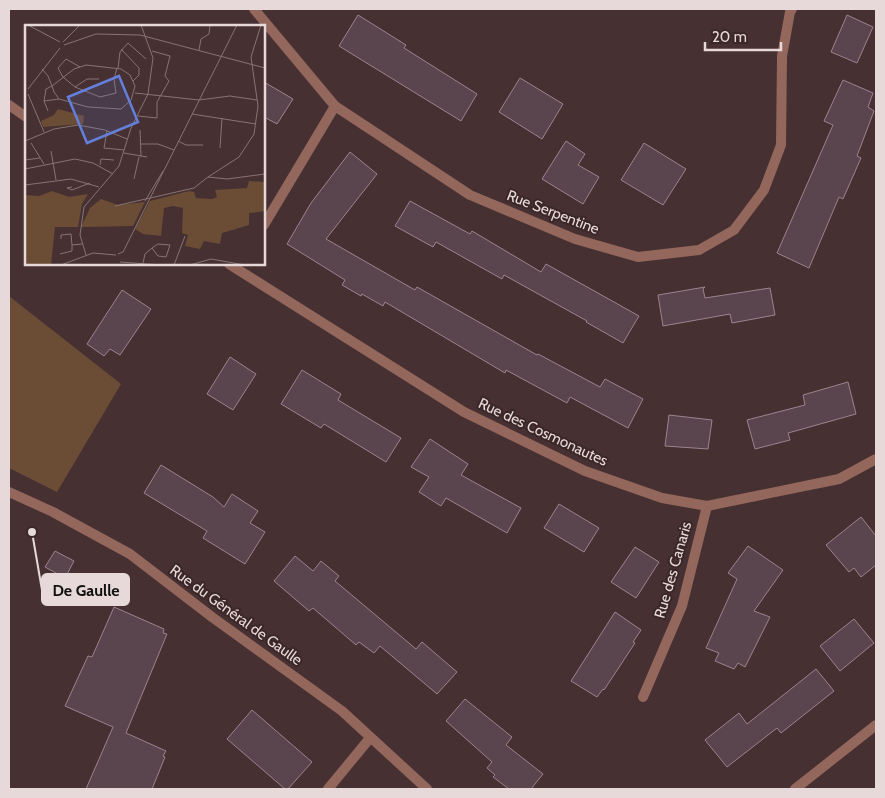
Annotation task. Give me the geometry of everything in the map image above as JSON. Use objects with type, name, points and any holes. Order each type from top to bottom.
[{"type":"street","name":"Rue Serpentine","points":[[254,9],[335,106],[470,195],[575,239],[638,257],[699,250],[734,230],[764,190],[781,145],[782,56],[792,9]]},
{"type":"street","points":[[9,105],[25,116]]},
{"type":"street","points":[[265,223],[335,106]]},
{"type":"street","name":"Rue des Cosmonautes","points":[[236,266],[464,412],[585,471],[662,498],[707,506],[839,478],[876,459]]},
{"type":"street","name":"Rue du Général de Gaulle","points":[[9,492],[53,512],[130,554],[212,617],[326,699],[427,789]]},
{"type":"street","name":"Rue des Canaris","points":[[643,697],[682,606],[707,506]]},
{"type":"street","points":[[796,789],[876,725]]},
{"type":"street","points":[[328,789],[370,738]]},
{"type":"shaded area","points":[[9,296],[121,384],[57,492],[9,468]]},
{"type":"building","points":[[358,15],[406,45],[404,48],[477,94],[461,121],[339,46]]},
{"type":"building","points":[[847,15],[873,27],[857,63],[831,52]]},
{"type":"building","points":[[520,78],[563,104],[542,139],[499,112]]},
{"type":"building","points":[[843,80],[873,93],[868,107],[874,111],[857,156],[861,158],[843,199],[839,197],[809,268],[777,253],[833,125],[824,121]]},
{"type":"building","points":[[265,83],[293,99],[277,124],[265,118]]},
{"type":"building","points":[[566,141],[585,154],[578,165],[599,177],[583,204],[542,179]]},
{"type":"building","points":[[644,143],[686,169],[663,205],[621,180]]},
{"type":"building","points":[[350,152],[377,174],[326,239],[415,290],[417,287],[537,355],[600,387],[605,379],[643,399],[628,428],[570,397],[567,403],[506,370],[505,373],[385,302],[383,306],[362,294],[361,296],[342,285],[345,280],[287,244],[311,203]]},
{"type":"building","points":[[410,201],[470,234],[472,231],[541,272],[546,264],[639,316],[623,343],[504,275],[502,279],[436,242],[433,247],[395,226]]},
{"type":"building","points":[[705,287],[703,289],[705,298],[770,288],[775,315],[732,323],[730,314],[663,326],[658,295]]},
{"type":"building","points":[[122,290],[151,309],[120,355],[110,349],[104,356],[87,344]]},
{"type":"building","points":[[230,357],[256,374],[233,410],[207,394]]},
{"type":"building","points":[[302,370],[341,394],[338,400],[401,438],[386,462],[324,424],[321,428],[281,404]]},
{"type":"building","points":[[848,382],[856,414],[788,433],[790,440],[755,449],[747,420],[805,405],[803,395]]},
{"type":"building","points":[[669,415],[712,420],[708,449],[665,446]]},
{"type":"building","points":[[430,439],[468,464],[461,475],[521,508],[507,533],[446,498],[441,506],[419,492],[429,477],[411,467]]},
{"type":"building","points":[[161,465],[213,497],[224,507],[232,494],[258,511],[250,523],[265,532],[245,564],[203,538],[207,531],[144,493]]},
{"type":"building","points":[[559,504],[599,528],[584,552],[544,528]]},
{"type":"building","points":[[861,517],[876,536],[876,565],[861,577],[854,568],[849,572],[826,545]]},
{"type":"building","points":[[748,546],[783,570],[754,611],[770,617],[745,667],[738,663],[734,669],[715,661],[719,653],[706,648],[737,579],[728,573]]},
{"type":"building","points":[[635,547],[659,562],[636,598],[611,582]]},
{"type":"building","points":[[55,551],[74,561],[65,578],[45,567]]},
{"type":"building","points":[[295,556],[313,571],[321,561],[339,576],[335,581],[416,649],[422,642],[457,672],[437,694],[380,646],[374,653],[359,642],[356,645],[313,608],[309,611],[274,581]]},
{"type":"building","points":[[114,607],[164,629],[163,633],[167,634],[126,733],[166,751],[152,789],[86,789],[113,727],[65,706],[88,656],[92,657]]},
{"type":"building","points":[[615,612],[641,630],[633,642],[635,643],[604,690],[597,697],[571,681]]},
{"type":"building","points":[[854,619],[874,643],[840,671],[820,646]]},
{"type":"building","points":[[816,669],[834,691],[781,733],[777,728],[727,767],[705,740],[739,713],[747,724]]},
{"type":"building","points":[[465,699],[512,737],[506,745],[543,774],[531,789],[509,789],[493,777],[495,775],[487,768],[492,762],[446,721]]},
{"type":"building","points":[[252,710],[312,762],[288,789],[285,789],[227,739]]},
{"type":"place","name":"De Gaulle","points":[[32,532]]}]
